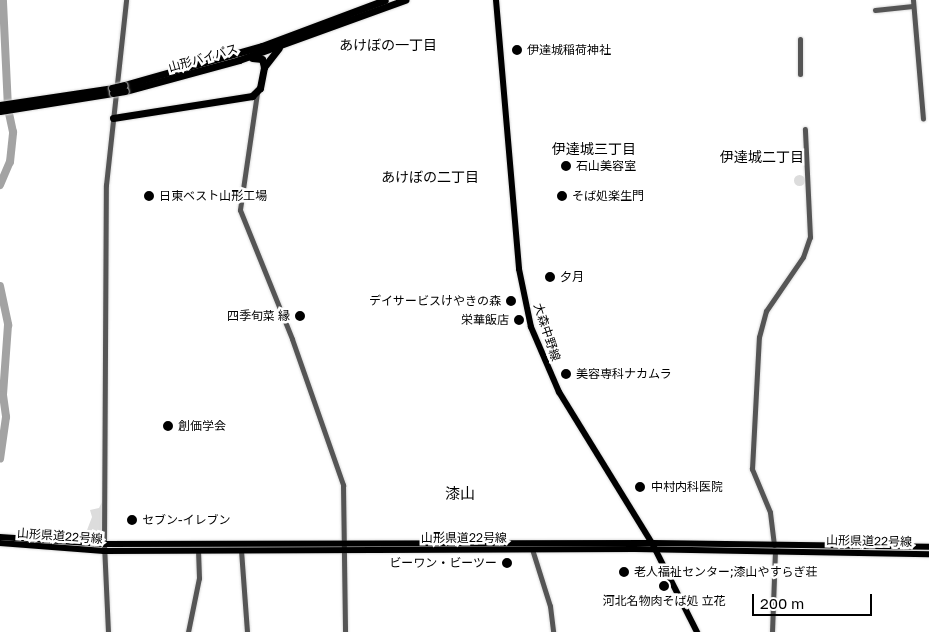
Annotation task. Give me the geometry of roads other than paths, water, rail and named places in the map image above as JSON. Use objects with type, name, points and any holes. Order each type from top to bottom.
[{"type":"highway","name":"山形バイパス","points":[[0,111],[124,88],[262,46],[385,0]]},
{"type":"highway","name":"山形バイパス","points":[[124,88],[216,66],[405,0]]},
{"type":"highway","points":[[113,118],[257,93],[264,67],[277,49],[335,25]]},
{"type":"highway","points":[[216,66],[259,57],[264,67]]},
{"type":"highway","name":"山形バイパス","points":[[0,105],[89,95]]},
{"type":"main road","name":"大森中野線","points":[[496,0],[519,269],[531,326],[559,392],[654,546],[697,632]]},
{"type":"main road","name":"山形県道22号線","points":[[0,537],[13,542]]},
{"type":"main road","name":"山形県道22号線","points":[[0,543],[198,550],[345,547],[532,549],[654,546]]},
{"type":"main road","name":"山形県道22号線","points":[[104,547],[654,546],[929,554]]},
{"type":"main road","name":"山形県道22号線","points":[[774,548],[929,547]]},
{"type":"street","points":[[108,632],[104,547],[106,186],[126,0]]},
{"type":"street","points":[[912,0],[923,119]]},
{"type":"street","points":[[875,10],[913,6]]},
{"type":"street","points":[[800,39],[800,74]]},
{"type":"street","points":[[257,93],[256,113],[240,210],[292,339],[343,485],[345,547],[344,632]]},
{"type":"street","points":[[772,632],[774,548],[770,512],[752,469],[760,337],[766,311],[803,257],[810,237],[805,129]]},
{"type":"street","points":[[532,549],[550,606],[553,632]]},
{"type":"street","points":[[188,632],[199,578],[198,550]]},
{"type":"street","points":[[242,550],[247,632]]},
{"type":"waterway","points":[[0,185],[10,162],[13,132],[8,108],[3,0]]},
{"type":"waterway","points":[[0,286],[8,325],[3,395],[6,417],[0,459]]},
{"type":"place","name":"伊達城稲荷神社","points":[[517,50]]},
{"type":"place","name":"石山美容室","points":[[566,166]]},
{"type":"place","name":"日東ベスト山形工場","points":[[149,196]]},
{"type":"place","name":"そば処楽生門","points":[[562,196]]},
{"type":"place","name":"夕月","points":[[550,277]]},
{"type":"place","name":"デイサービスけやきの森","points":[[511,301]]},
{"type":"place","name":"四季旬菜 縁","points":[[300,316]]},
{"type":"place","name":"栄華飯店","points":[[519,320]]},
{"type":"place","name":"美容専科ナカムラ","points":[[566,374]]},
{"type":"place","name":"創価学会","points":[[168,426]]},
{"type":"place","name":"中村内科医院","points":[[640,487]]},
{"type":"place","name":"セブン-イレブン","points":[[132,520]]},
{"type":"place","name":"ビーワン・ビーツー","points":[[507,563]]},
{"type":"place","name":"老人福祉センター;漆山やすらぎ荘","points":[[624,572]]},
{"type":"place","name":"河北名物肉そば処 立花","points":[[664,586]]},
{"type":"district","name":"あけぼの一丁目","points":[[388,45]]},
{"type":"district","name":"伊達城三丁目","points":[[594,149]]},
{"type":"district","name":"伊達城二丁目","points":[[762,157]]},
{"type":"district","name":"あけぼの二丁目","points":[[430,177]]},
{"type":"district","name":"漆山","points":[[460,494]]}]
